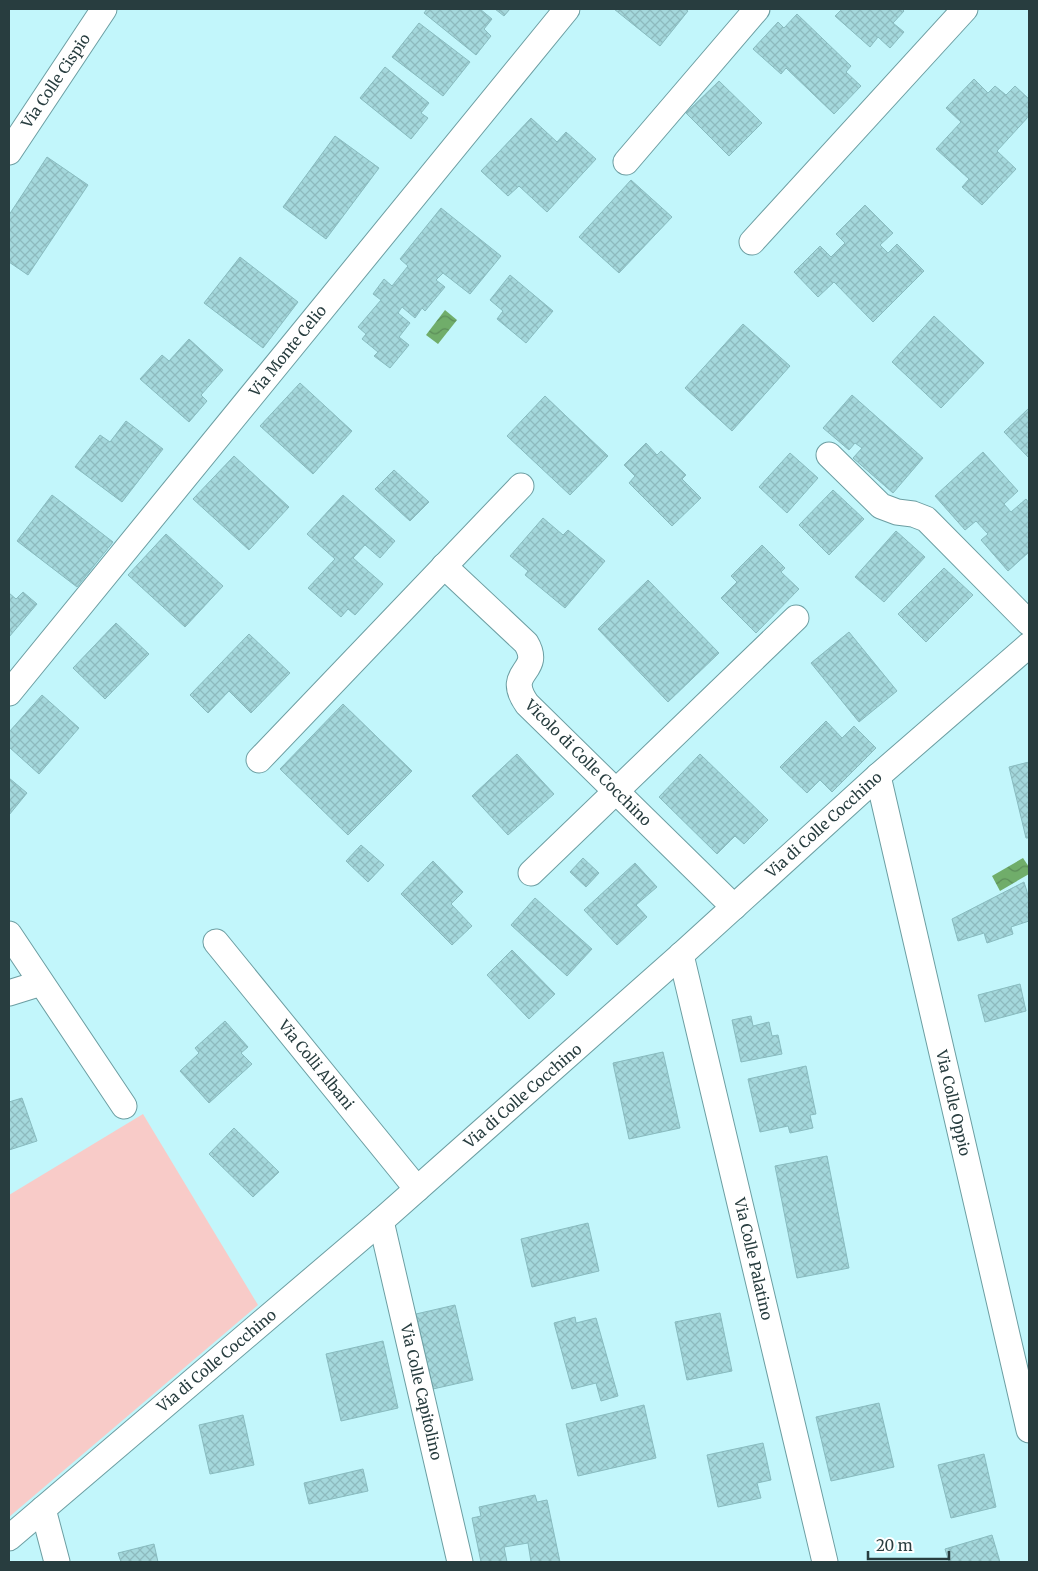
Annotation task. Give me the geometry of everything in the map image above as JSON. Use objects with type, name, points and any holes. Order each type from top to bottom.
[{"type":"street","name":"Via Colle Cispio","points":[[9,152],[104,9]]},
{"type":"street","name":"Via Monte Celio","points":[[9,693],[567,9]]},
{"type":"street","points":[[626,162],[757,9]]},
{"type":"street","points":[[752,242],[964,9]]},
{"type":"street","points":[[829,455],[880,506],[926,519],[1029,623]]},
{"type":"street","points":[[259,760],[521,486]]},
{"type":"street","name":"Vicolo di Colle Cocchino","points":[[444,566],[526,643],[532,657],[531,662],[520,678],[518,686],[521,696],[527,704],[734,907]]},
{"type":"street","points":[[531,873],[796,618]]},
{"type":"street","name":"Via di Colle Cocchino","points":[[9,1538],[381,1221],[681,955],[878,776],[1029,645]]},
{"type":"street","name":"Via Colle Oppio","points":[[878,776],[1029,1430]]},
{"type":"street","points":[[9,934],[124,1106]]},
{"type":"street","name":"Via Colli Albani","points":[[216,942],[417,1189]]},
{"type":"street","name":"Via Colle Palatino","points":[[681,955],[825,1562]]},
{"type":"street","points":[[9,993],[41,983]]},
{"type":"street","name":"Via Colle Capitolino","points":[[381,1221],[460,1562]]},
{"type":"street","points":[[44,1508],[57,1562]]},
{"type":"shaded area","points":[[143,1114],[258,1305],[9,1517],[9,1195]]},
{"type":"water","points":[[445,310],[457,320],[438,344],[426,335]]},
{"type":"water","points":[[1023,858],[1029,867],[1029,874],[1000,891],[992,876]]},
{"type":"building","points":[[427,9],[480,9],[492,19],[484,29],[491,36],[476,55],[424,13]]},
{"type":"building","points":[[495,9],[510,9],[504,16]]},
{"type":"building","points":[[614,9],[685,9],[688,11],[660,46]]},
{"type":"building","points":[[842,9],[902,9],[904,11],[893,23],[904,32],[890,48],[878,37],[870,47],[835,16]]},
{"type":"building","points":[[797,14],[851,66],[846,72],[861,86],[834,114],[786,68],[781,74],[753,49],[778,22],[784,28]]},
{"type":"building","points":[[419,23],[470,62],[443,96],[392,57]]},
{"type":"building","points":[[385,67],[429,103],[421,113],[428,118],[411,139],[360,98]]},
{"type":"building","points":[[974,79],[988,93],[995,86],[1006,95],[1015,86],[1029,99],[1029,116],[997,151],[1016,169],[982,205],[962,187],[969,179],[936,149],[961,122],[946,108]]},
{"type":"building","points":[[719,81],[762,123],[729,156],[686,113]]},
{"type":"building","points":[[531,118],[557,142],[566,132],[596,159],[547,212],[519,186],[508,196],[481,171]]},
{"type":"building","points":[[335,136],[379,168],[326,239],[283,207]]},
{"type":"building","points":[[47,157],[88,185],[28,275],[9,262],[9,215]]},
{"type":"building","points":[[631,180],[672,217],[619,273],[579,237]]},
{"type":"building","points":[[865,205],[893,233],[880,245],[888,253],[897,244],[924,271],[873,322],[834,282],[818,297],[794,272],[820,246],[831,257],[845,243],[836,234]]},
{"type":"building","points":[[441,208],[501,256],[470,294],[443,273],[436,280],[445,287],[425,311],[422,308],[415,318],[402,307],[398,313],[410,323],[399,337],[409,345],[390,368],[374,356],[378,352],[362,339],[366,334],[358,327],[381,300],[373,294],[384,279],[392,286],[408,266],[400,259]]},
{"type":"building","points":[[240,257],[298,302],[263,348],[204,303]]},
{"type":"building","points":[[510,275],[553,311],[526,343],[497,319],[503,311],[490,300]]},
{"type":"building","points":[[934,316],[984,363],[941,408],[892,362]]},
{"type":"building","points":[[743,324],[790,366],[732,431],[685,388]]},
{"type":"building","points":[[189,339],[223,370],[201,395],[207,401],[189,422],[140,379],[162,355],[169,361]]},
{"type":"building","points":[[300,383],[352,431],[313,474],[260,426]]},
{"type":"building","points":[[852,395],[923,458],[893,493],[853,458],[862,448],[855,443],[849,450],[823,428]]},
{"type":"building","points":[[545,396],[608,456],[570,495],[507,436]]},
{"type":"building","points":[[1029,408],[1029,458],[1004,432]]},
{"type":"building","points":[[126,421],[163,449],[122,502],[75,467],[100,435],[110,442]]},
{"type":"building","points":[[646,443],[657,455],[661,451],[686,475],[682,479],[701,498],[672,526],[629,483],[635,476],[624,465]]},
{"type":"building","points":[[983,452],[1018,491],[1004,504],[1011,512],[1026,499],[1029,503],[1029,552],[1008,571],[981,540],[988,534],[976,521],[965,530],[935,496]]},
{"type":"building","points":[[790,453],[818,478],[787,513],[759,487]]},
{"type":"building","points":[[234,456],[289,507],[249,550],[193,499]]},
{"type":"building","points":[[394,470],[429,502],[410,521],[375,489]]},
{"type":"building","points":[[833,490],[864,519],[829,555],[799,525]]},
{"type":"building","points":[[52,495],[113,542],[77,587],[17,541]]},
{"type":"building","points":[[343,495],[395,541],[380,558],[365,545],[353,558],[383,584],[355,615],[348,609],[341,617],[308,588],[335,559],[307,534]]},
{"type":"building","points":[[543,518],[563,535],[568,530],[605,561],[565,608],[525,575],[528,571],[510,556]]},
{"type":"building","points":[[896,531],[925,557],[884,602],[855,577]]},
{"type":"building","points":[[166,534],[223,586],[185,627],[128,575]]},
{"type":"building","points":[[762,545],[785,568],[781,572],[799,589],[756,633],[721,598],[737,582],[731,576]]},
{"type":"building","points":[[944,568],[973,595],[926,642],[898,614]]},
{"type":"building","points":[[648,580],[719,653],[668,702],[598,629]]},
{"type":"building","points":[[23,592],[37,604],[9,637],[9,593],[16,599]]},
{"type":"building","points":[[116,623],[149,654],[105,699],[73,668]]},
{"type":"building","points":[[849,632],[897,691],[859,722],[811,663]]},
{"type":"building","points":[[249,634],[290,673],[251,713],[229,691],[208,713],[190,695]]},
{"type":"building","points":[[42,695],[79,728],[39,774],[9,747],[9,732]]},
{"type":"building","points":[[343,704],[412,771],[348,835],[280,769]]},
{"type":"building","points":[[826,721],[842,738],[854,726],[876,748],[832,792],[820,780],[807,793],[780,767]]},
{"type":"building","points":[[517,754],[554,794],[508,835],[472,796]]},
{"type":"building","points":[[700,754],[768,820],[744,844],[735,836],[717,854],[659,797]]},
{"type":"building","points":[[1029,762],[1029,838],[1026,838],[1009,767]]},
{"type":"building","points":[[9,778],[27,793],[9,815]]},
{"type":"building","points":[[361,845],[384,865],[368,882],[346,861]]},
{"type":"building","points":[[583,858],[599,873],[586,887],[570,872]]},
{"type":"building","points":[[433,861],[463,892],[451,904],[472,926],[452,945],[401,894]]},
{"type":"building","points":[[635,863],[657,887],[636,905],[647,917],[617,945],[584,910]]},
{"type":"building","points":[[1024,882],[1029,898],[1029,921],[1011,927],[1013,934],[987,943],[984,933],[958,941],[952,919]]},
{"type":"building","points":[[535,898],[592,949],[567,976],[511,925]]},
{"type":"building","points":[[512,950],[555,994],[529,1019],[487,975]]},
{"type":"building","points":[[1020,984],[1026,1011],[985,1022],[978,995]]},
{"type":"building","points":[[751,1016],[753,1026],[769,1022],[772,1036],[778,1035],[782,1054],[741,1062],[732,1020]]},
{"type":"building","points":[[225,1021],[248,1047],[241,1053],[252,1064],[209,1103],[180,1071],[199,1053],[195,1048]]},
{"type":"building","points":[[663,1052],[680,1128],[629,1139],[613,1063]]},
{"type":"building","points":[[806,1066],[816,1114],[810,1115],[813,1128],[790,1133],[788,1126],[760,1132],[748,1079]]},
{"type":"building","points":[[22,1098],[37,1141],[9,1150],[9,1102]]},
{"type":"building","points":[[234,1128],[279,1172],[253,1197],[209,1154]]},
{"type":"building","points":[[827,1156],[849,1268],[797,1278],[775,1166]]},
{"type":"building","points":[[588,1223],[599,1271],[532,1287],[521,1239]]},
{"type":"building","points":[[455,1305],[473,1380],[433,1389],[416,1314]]},
{"type":"building","points":[[720,1313],[732,1371],[687,1380],[675,1322]]},
{"type":"building","points":[[575,1317],[576,1323],[596,1318],[618,1396],[601,1401],[596,1383],[572,1389],[554,1323]]},
{"type":"building","points":[[383,1341],[398,1408],[341,1421],[326,1354]]},
{"type":"building","points":[[879,1403],[894,1467],[831,1481],[816,1417]]},
{"type":"building","points":[[644,1405],[656,1458],[578,1476],[566,1424]]},
{"type":"building","points":[[243,1415],[254,1465],[210,1474],[199,1425]]},
{"type":"building","points":[[763,1443],[771,1480],[757,1483],[761,1498],[718,1507],[707,1455]]},
{"type":"building","points":[[984,1454],[996,1507],[951,1518],[938,1465]]},
{"type":"building","points":[[363,1469],[368,1491],[309,1504],[304,1483]]},
{"type":"building","points":[[535,1495],[537,1502],[547,1500],[560,1562],[531,1562],[528,1543],[504,1547],[507,1562],[481,1562],[472,1518],[481,1516],[479,1507]]},
{"type":"building","points":[[992,1535],[1000,1562],[949,1562],[945,1549]]},
{"type":"building","points":[[154,1544],[158,1562],[121,1562],[118,1553]]}]
